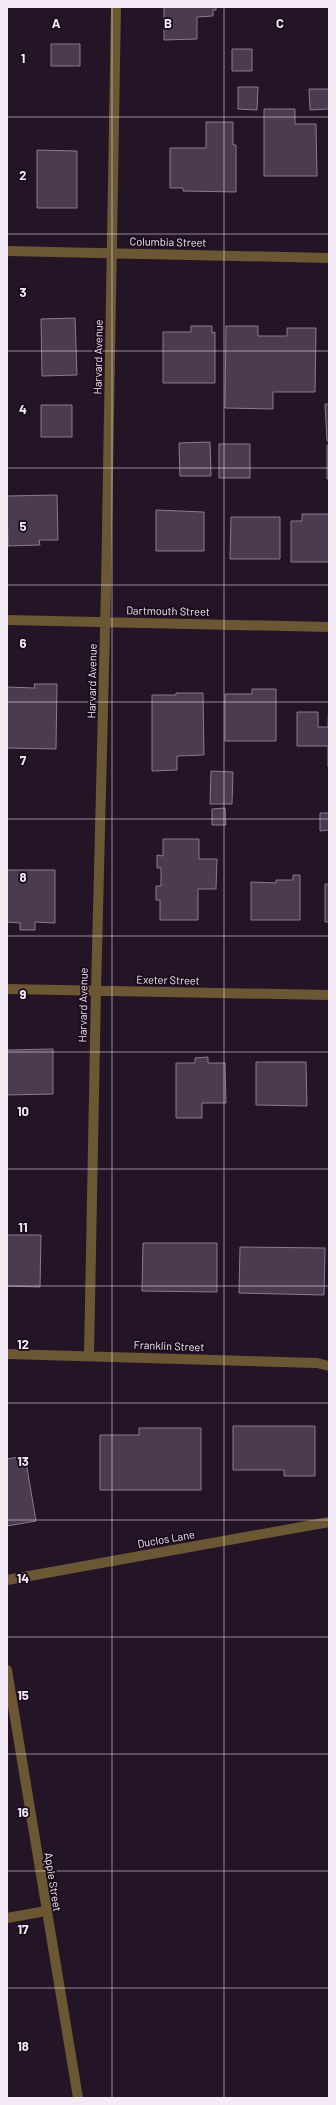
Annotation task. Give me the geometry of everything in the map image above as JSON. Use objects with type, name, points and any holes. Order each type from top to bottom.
[{"type":"street","name":"Harvard Avenue","points":[[89,1355],[105,622],[116,7]]},
{"type":"street","name":"Columbia Street","points":[[7,250],[329,258]]},
{"type":"street","name":"Dartmouth Street","points":[[7,620],[329,627]]},
{"type":"street","name":"Exeter Street","points":[[7,989],[329,995]]},
{"type":"street","name":"Franklin Street","points":[[7,1354],[89,1355],[317,1363],[329,1366]]},
{"type":"street","name":"Duclos Lane","points":[[7,1580],[329,1522]]},
{"type":"street","name":"Apple Street","points":[[7,1670],[78,2098]]},
{"type":"street","points":[[7,1918],[46,1911]]},
{"type":"building","points":[[164,7],[216,7],[216,10],[213,10],[213,16],[197,17],[197,39],[164,40]]},
{"type":"building","points":[[51,44],[80,44],[80,66],[51,66]]},
{"type":"building","points":[[232,49],[252,49],[252,71],[232,71]]},
{"type":"building","points":[[238,87],[258,87],[257,110],[238,109]]},
{"type":"building","points":[[309,89],[329,89],[329,109],[310,110]]},
{"type":"building","points":[[264,109],[295,109],[295,124],[316,124],[317,176],[264,176]]},
{"type":"building","points":[[206,122],[233,122],[233,145],[236,145],[236,192],[183,191],[183,188],[170,188],[170,148],[206,148]]},
{"type":"building","points":[[37,150],[77,151],[77,208],[37,208]]},
{"type":"building","points":[[75,318],[77,375],[42,376],[41,319]]},
{"type":"building","points":[[191,326],[212,326],[212,333],[215,332],[215,383],[163,383],[163,332],[191,332]]},
{"type":"building","points":[[226,326],[258,326],[258,336],[287,336],[287,328],[316,328],[315,392],[273,392],[273,409],[225,408]]},
{"type":"building","points":[[325,404],[329,404],[329,441],[327,441]]},
{"type":"building","points":[[41,405],[72,405],[72,437],[41,437]]},
{"type":"building","points":[[210,442],[211,476],[180,476],[179,443]]},
{"type":"building","points":[[219,444],[250,444],[250,478],[219,478]]},
{"type":"building","points":[[327,445],[329,445],[329,479],[327,479]]},
{"type":"building","points":[[57,495],[58,540],[39,540],[40,545],[8,546],[7,496]]},
{"type":"building","points":[[156,510],[204,512],[204,551],[156,551]]},
{"type":"building","points":[[302,514],[329,514],[329,562],[291,562],[291,521],[302,521]]},
{"type":"building","points":[[231,517],[280,517],[280,559],[230,559]]},
{"type":"building","points":[[34,684],[57,684],[56,749],[7,748],[7,687],[35,688]]},
{"type":"building","points":[[252,689],[276,689],[276,741],[225,741],[225,694],[252,694]]},
{"type":"building","points":[[176,693],[203,693],[204,755],[177,756],[177,770],[152,771],[152,695],[176,695]]},
{"type":"building","points":[[329,695],[328,767],[328,746],[297,746],[297,712],[318,712],[318,727],[328,727]]},
{"type":"building","points":[[211,771],[233,772],[232,804],[210,804]]},
{"type":"building","points":[[225,808],[226,825],[212,825],[212,809]]},
{"type":"building","points":[[320,813],[329,813],[329,830],[320,831]]},
{"type":"building","points":[[163,839],[199,839],[199,859],[217,859],[216,889],[198,889],[198,920],[160,920],[160,900],[156,900],[156,886],[161,886],[161,868],[157,868],[157,855],[163,856]]},
{"type":"building","points":[[7,870],[55,870],[55,923],[35,922],[35,930],[20,930],[20,923],[7,922]]},
{"type":"building","points":[[293,875],[300,875],[300,920],[251,920],[251,882],[276,883],[276,880],[293,880]]},
{"type":"building","points":[[325,884],[329,884],[329,922],[325,922]]},
{"type":"building","points":[[53,1049],[53,1094],[7,1095],[7,1050]]},
{"type":"building","points":[[208,1057],[208,1063],[225,1063],[226,1103],[202,1103],[202,1118],[176,1118],[176,1063],[195,1063],[195,1058]]},
{"type":"building","points":[[256,1062],[306,1062],[307,1106],[256,1105]]},
{"type":"building","points":[[7,1235],[41,1235],[40,1287],[7,1286]]},
{"type":"building","points":[[143,1243],[217,1243],[217,1292],[142,1291]]},
{"type":"building","points":[[240,1247],[325,1248],[324,1295],[239,1293]]},
{"type":"building","points":[[233,1426],[315,1426],[315,1476],[284,1476],[284,1470],[233,1470]]},
{"type":"building","points":[[139,1428],[201,1428],[201,1490],[100,1490],[100,1435],[139,1435]]},
{"type":"building","points":[[25,1456],[36,1521],[7,1526],[7,1459]]}]
